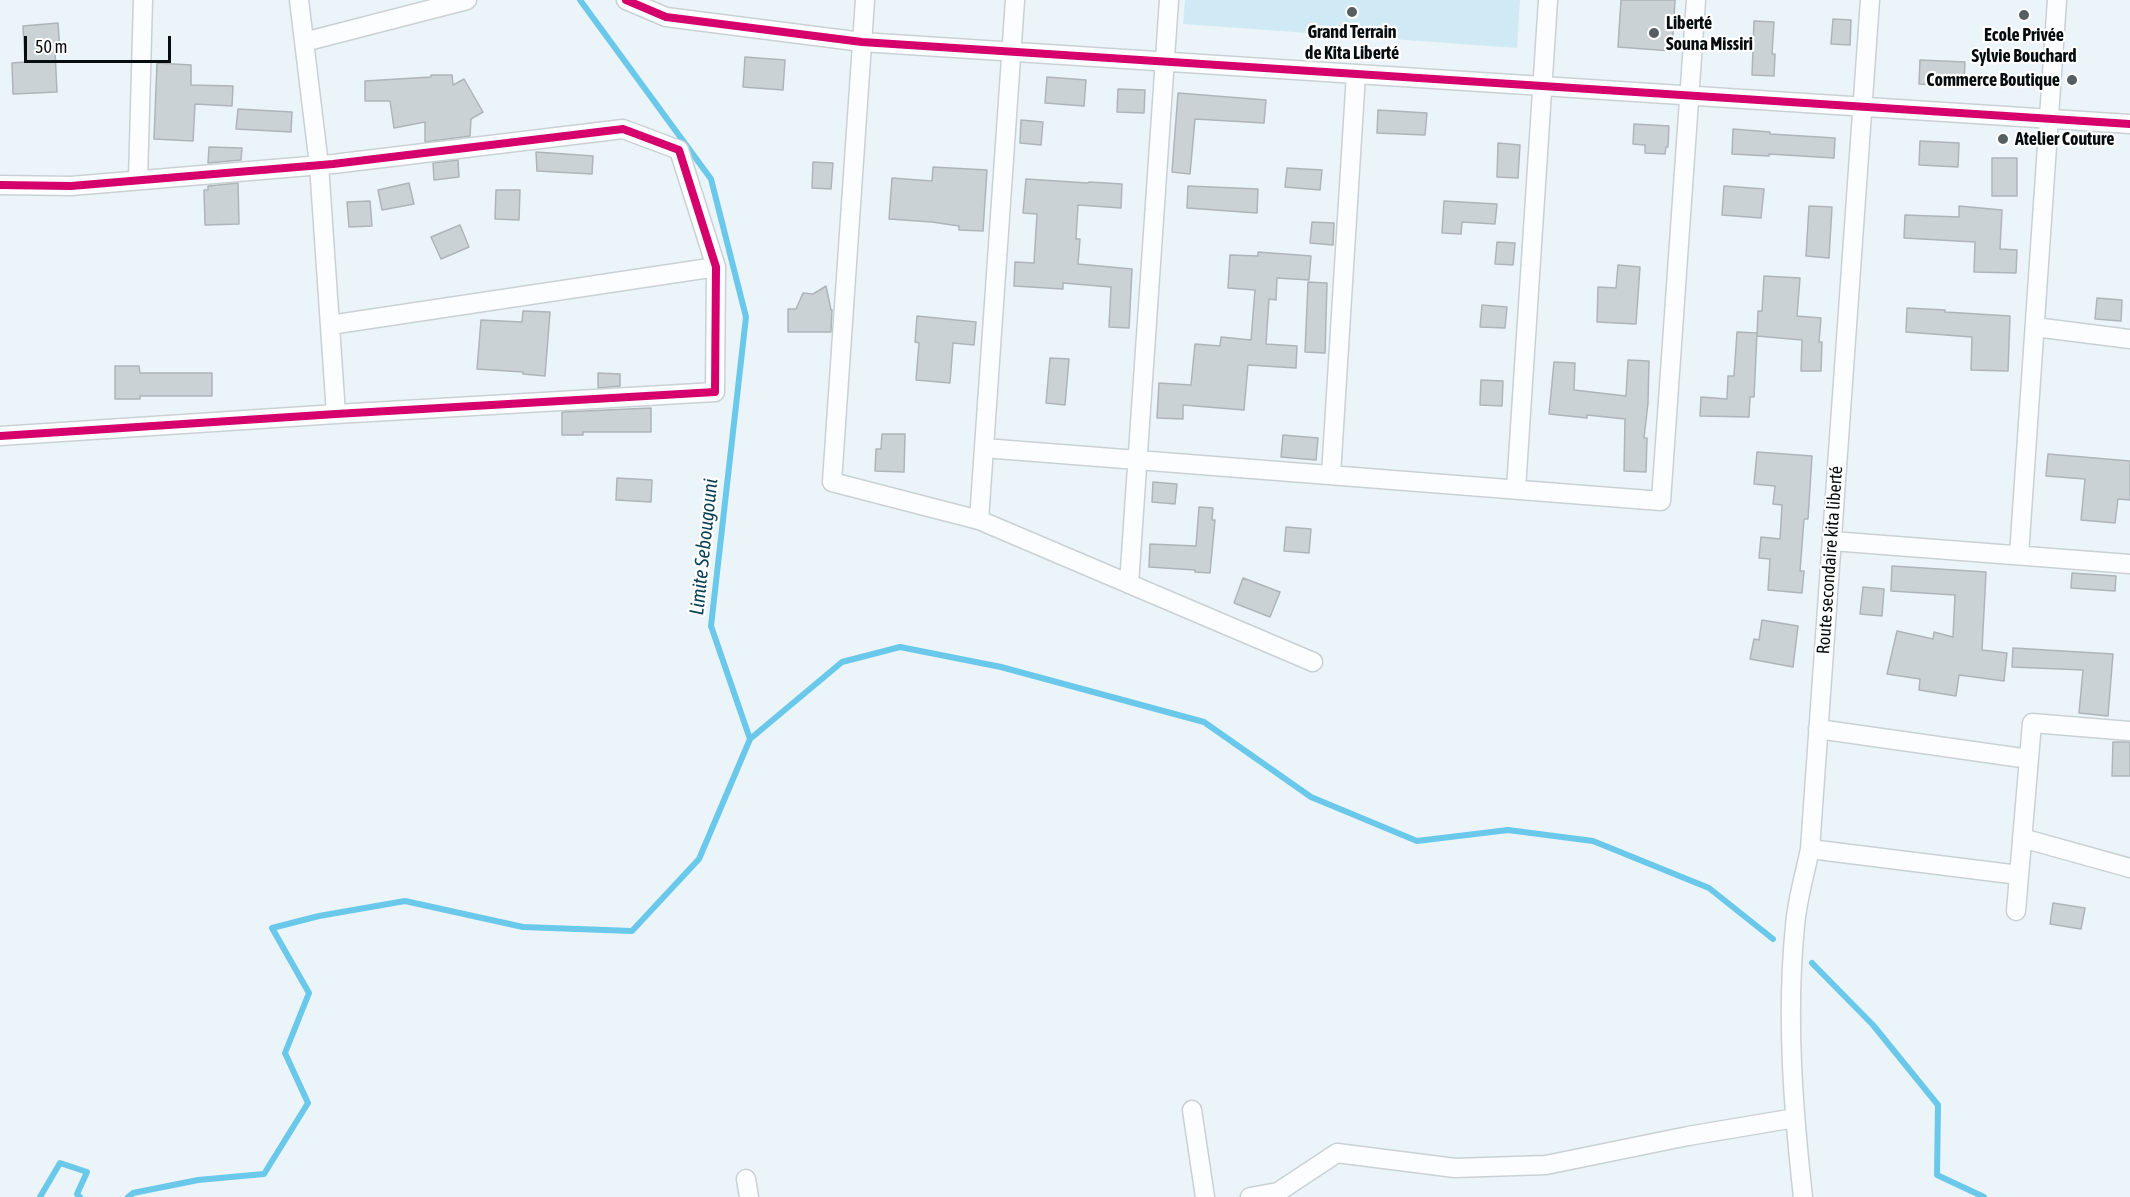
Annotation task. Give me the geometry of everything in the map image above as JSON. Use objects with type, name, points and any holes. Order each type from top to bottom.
[{"type":"street","points":[[138,180],[143,0]]},
{"type":"street","points":[[299,0],[319,165],[336,414]]},
{"type":"street","points":[[304,42],[467,0]]},
{"type":"street","points":[[626,0],[666,9],[862,42],[2130,124]]},
{"type":"street","points":[[865,0],[832,482],[979,520],[1313,662]]},
{"type":"street","points":[[979,520],[1015,0]]},
{"type":"street","points":[[1129,584],[1169,0]]},
{"type":"street","points":[[1516,489],[1548,0]]},
{"type":"street","points":[[984,448],[1661,501],[1696,0]]},
{"type":"street","name":"Route secondaire kita liberté","points":[[1803,1197],[1795,1118],[1790,1019],[1795,924],[1810,849],[1870,0]]},
{"type":"street","points":[[2019,555],[2057,0]]},
{"type":"street","points":[[1331,475],[1356,74]]},
{"type":"street","points":[[0,185],[71,186],[319,165],[623,129],[679,150],[716,267],[716,392],[0,436]]},
{"type":"street","points":[[330,325],[716,267]]},
{"type":"street","points":[[2035,327],[2130,339]]},
{"type":"street","points":[[1832,541],[2130,564]]},
{"type":"street","points":[[2016,911],[2032,723],[2130,731]]},
{"type":"street","points":[[1818,729],[2029,759]]},
{"type":"street","points":[[2022,838],[2130,868]]},
{"type":"street","points":[[1810,849],[2019,875]]},
{"type":"street","points":[[1192,1110],[1205,1197]]},
{"type":"street","points":[[1250,1197],[1278,1192],[1337,1153],[1455,1168],[1546,1165],[1688,1136],[1795,1118]]},
{"type":"shaded area","name":"Grand Terrain de Kita Liberté","points":[[1185,0],[1520,0],[1517,48],[1183,24]]},
{"type":"building","points":[[1621,0],[1675,0],[1672,51],[1618,47]]},
{"type":"building","points":[[1833,19],[1851,20],[1850,45],[1831,44]]},
{"type":"building","points":[[1754,21],[1774,22],[1772,54],[1775,54],[1774,76],[1752,75]]},
{"type":"building","points":[[58,23],[60,51],[55,51],[57,92],[13,94],[12,63],[25,62],[23,26]]},
{"type":"building","points":[[745,57],[785,60],[783,90],[743,87]]},
{"type":"building","points":[[1920,60],[1965,62],[1964,86],[1919,84]]},
{"type":"building","points":[[157,63],[191,65],[191,85],[233,86],[232,106],[195,104],[193,141],[154,139]]},
{"type":"building","points":[[431,75],[452,75],[453,85],[464,79],[483,112],[471,119],[470,136],[425,142],[425,122],[394,128],[390,101],[365,101],[365,81],[431,77]]},
{"type":"building","points":[[1047,77],[1086,80],[1084,106],[1045,103]]},
{"type":"building","points":[[1118,89],[1145,90],[1144,113],[1117,112]]},
{"type":"building","points":[[1178,93],[1266,100],[1264,123],[1195,119],[1190,174],[1172,172]]},
{"type":"building","points":[[238,109],[292,112],[291,132],[236,129]]},
{"type":"building","points":[[1378,110],[1427,113],[1425,135],[1377,133]]},
{"type":"building","points":[[1021,120],[1043,122],[1041,145],[1020,143]]},
{"type":"building","points":[[1634,124],[1669,126],[1668,147],[1666,147],[1665,154],[1645,153],[1645,145],[1633,144]]},
{"type":"building","points":[[1733,129],[1835,138],[1834,158],[1732,154]]},
{"type":"building","points":[[1920,141],[1959,143],[1958,167],[1919,165]]},
{"type":"building","points":[[1498,143],[1520,145],[1518,178],[1497,177]]},
{"type":"building","points":[[209,147],[242,148],[241,160],[208,163]]},
{"type":"building","points":[[536,152],[593,156],[592,174],[537,171]]},
{"type":"building","points":[[1992,158],[2017,158],[2017,196],[1992,196]]},
{"type":"building","points":[[458,160],[459,177],[434,180],[433,163]]},
{"type":"building","points":[[813,162],[833,163],[831,189],[812,188]]},
{"type":"building","points":[[933,167],[987,170],[983,231],[959,230],[959,226],[932,222],[889,219],[892,178],[932,181]]},
{"type":"building","points":[[1287,168],[1322,170],[1320,190],[1285,187]]},
{"type":"building","points":[[1026,179],[1122,184],[1121,208],[1078,205],[1076,239],[1080,239],[1078,264],[1132,269],[1129,328],[1109,327],[1111,287],[1063,283],[1063,289],[1014,286],[1015,262],[1034,263],[1037,214],[1023,213]]},
{"type":"building","points":[[238,183],[239,224],[205,225],[204,190],[208,190],[208,186]]},
{"type":"building","points":[[409,183],[414,204],[382,210],[378,190]]},
{"type":"building","points":[[1188,186],[1258,189],[1257,213],[1187,208]]},
{"type":"building","points":[[1724,186],[1764,189],[1761,218],[1722,215]]},
{"type":"building","points":[[496,190],[520,190],[519,220],[495,219]]},
{"type":"building","points":[[370,201],[372,226],[349,227],[347,202]]},
{"type":"building","points":[[1444,201],[1497,204],[1495,224],[1462,222],[1461,234],[1442,233]]},
{"type":"building","points":[[1809,206],[1832,207],[1829,258],[1806,256]]},
{"type":"building","points":[[1959,206],[2002,210],[2000,249],[2017,250],[2016,273],[1974,272],[1975,242],[1904,238],[1905,215],[1959,217]]},
{"type":"building","points":[[1312,222],[1334,223],[1333,245],[1310,243]]},
{"type":"building","points":[[460,225],[469,247],[441,259],[431,237]]},
{"type":"building","points":[[1497,242],[1515,243],[1513,265],[1495,264]]},
{"type":"building","points":[[1258,252],[1311,256],[1309,280],[1277,278],[1276,300],[1269,299],[1266,344],[1297,346],[1296,368],[1248,365],[1244,410],[1183,405],[1183,419],[1157,418],[1159,383],[1191,385],[1195,344],[1220,346],[1221,337],[1251,340],[1255,290],[1228,288],[1230,255],[1258,256]]},
{"type":"building","points":[[1618,265],[1640,267],[1636,324],[1597,322],[1598,287],[1616,288]]},
{"type":"building","points":[[1764,276],[1800,278],[1797,316],[1821,318],[1819,342],[1822,342],[1821,371],[1801,371],[1802,340],[1757,336],[1758,311],[1762,311]]},
{"type":"building","points":[[1308,282],[1327,283],[1325,353],[1305,352]]},
{"type":"building","points":[[826,286],[832,310],[831,332],[788,332],[788,309],[796,309],[803,293],[813,294]]},
{"type":"building","points":[[2097,298],[2122,300],[2121,321],[2095,319]]},
{"type":"building","points":[[1482,305],[1507,307],[1505,328],[1480,327]]},
{"type":"building","points":[[1907,308],[2010,316],[2008,371],[1971,370],[1972,337],[1906,332]]},
{"type":"building","points":[[523,311],[550,312],[545,376],[477,369],[481,320],[522,322]]},
{"type":"building","points":[[917,316],[976,322],[974,345],[953,343],[950,383],[916,380],[919,343],[915,342]]},
{"type":"building","points":[[1737,332],[1757,333],[1754,397],[1750,397],[1749,417],[1700,416],[1701,397],[1727,399],[1728,376],[1734,376]]},
{"type":"building","points":[[1050,358],[1069,359],[1065,405],[1046,403]]},
{"type":"building","points":[[1628,360],[1649,361],[1644,438],[1647,438],[1646,472],[1624,471],[1625,419],[1549,414],[1554,362],[1575,363],[1574,390],[1626,396]]},
{"type":"building","points":[[115,366],[139,366],[140,373],[212,373],[212,396],[140,396],[140,399],[115,399]]},
{"type":"building","points":[[598,373],[620,374],[620,386],[598,388]]},
{"type":"building","points":[[1481,380],[1503,381],[1502,406],[1480,405]]},
{"type":"building","points":[[651,408],[651,432],[583,432],[583,435],[562,435],[562,412]]},
{"type":"building","points":[[882,434],[905,434],[904,472],[875,471],[876,449],[881,449]]},
{"type":"building","points":[[1283,435],[1318,438],[1316,460],[1281,457]]},
{"type":"building","points":[[1757,452],[1812,456],[1808,519],[1804,519],[1800,571],[1804,571],[1802,593],[1768,590],[1770,559],[1759,558],[1761,537],[1780,539],[1782,505],[1773,504],[1775,486],[1754,484]]},
{"type":"building","points":[[2048,454],[2130,461],[2130,500],[2118,499],[2115,523],[2081,520],[2085,479],[2046,476]]},
{"type":"building","points":[[617,478],[652,480],[651,502],[616,500]]},
{"type":"building","points":[[1153,482],[1177,484],[1175,504],[1152,502]]},
{"type":"building","points":[[1199,507],[1213,508],[1212,520],[1215,520],[1210,573],[1149,567],[1150,544],[1196,546]]},
{"type":"building","points":[[1286,527],[1311,529],[1309,553],[1284,551]]},
{"type":"building","points":[[1892,566],[1986,572],[1982,650],[2007,653],[2004,681],[1959,675],[1956,696],[1919,690],[1920,679],[1887,674],[1897,631],[1933,639],[1934,632],[1953,637],[1955,595],[1891,591]]},
{"type":"building","points":[[2072,573],[2116,576],[2115,591],[2071,588]]},
{"type":"building","points":[[1243,578],[1280,592],[1270,617],[1234,603]]},
{"type":"building","points":[[1863,587],[1884,589],[1882,616],[1860,614]]},
{"type":"building","points":[[1762,620],[1798,626],[1793,667],[1750,659],[1754,639],[1759,640]]},
{"type":"building","points":[[2013,648],[2113,654],[2108,716],[2079,713],[2083,670],[2012,667]]},
{"type":"building","points":[[2113,742],[2130,742],[2130,776],[2112,776]]},
{"type":"building","points":[[2053,903],[2085,908],[2081,929],[2050,924]]},
{"type":"waterway","name":"Limite Sebougouni","points":[[128,1197],[133,1193],[198,1180],[264,1174],[308,1103],[285,1053],[309,993],[272,928],[319,916],[405,901],[523,927],[632,931],[699,859],[750,739],[711,626],[746,317],[711,179],[580,0]]},
{"type":"waterway","points":[[750,739],[842,662],[900,647],[1001,667],[1204,722],[1311,797],[1417,841],[1508,830],[1593,841],[1709,888],[1773,939]]},
{"type":"waterway","points":[[1812,963],[1873,1025],[1938,1105],[1937,1175],[1984,1197]]},
{"type":"waterway","name":"Limite Sebougouni","points":[[40,1197],[60,1163],[87,1172],[77,1194],[80,1197]]},
{"type":"cycle path","points":[[626,0],[666,17],[862,42],[2130,124]]},
{"type":"cycle path","points":[[0,185],[71,186],[333,164],[623,129],[679,150],[716,267],[715,392],[0,436]]},
{"type":"place","name":"Grand Terrain de Kita Liberté","points":[[1352,12]]},
{"type":"place","name":"Ecole Privée Sylvie Bouchard","points":[[2024,15]]},
{"type":"place","name":"Liberté Souna Missiri","points":[[1654,33]]},
{"type":"place","name":"Commerce Boutique","points":[[2072,80]]},
{"type":"place","name":"Atelier Couture","points":[[2003,139]]}]
